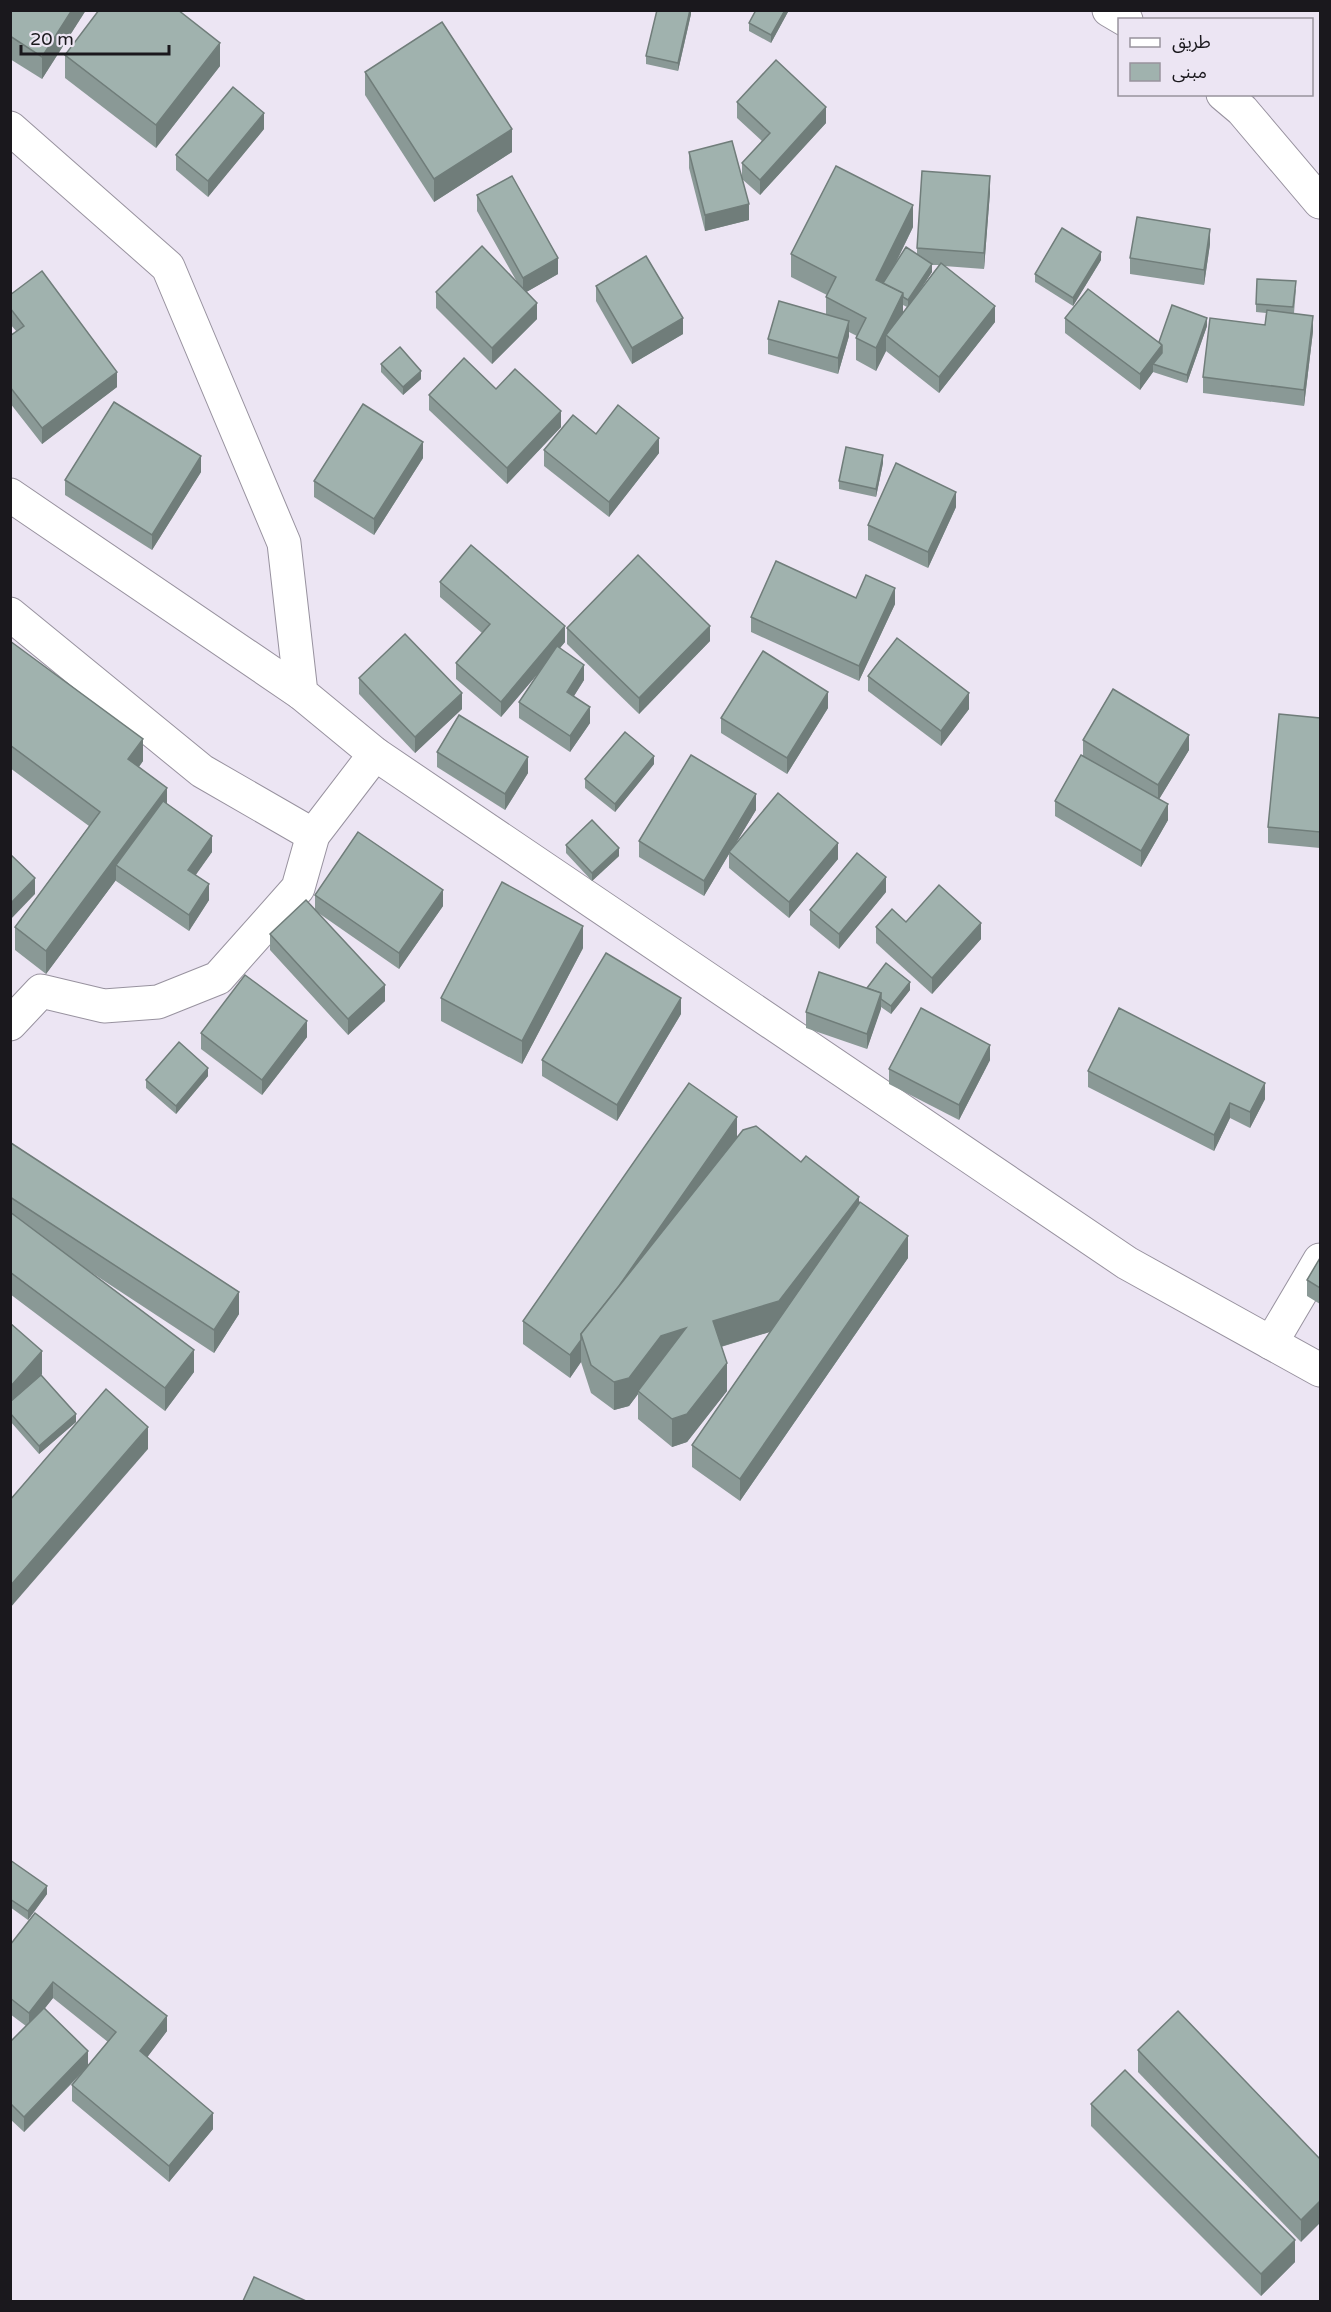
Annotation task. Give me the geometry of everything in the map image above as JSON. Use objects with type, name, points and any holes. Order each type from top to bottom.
[{"type":"street","points":[[1109,10],[1123,18]]},
{"type":"street","points":[[1225,96],[1242,110],[1320,202]]},
{"type":"street","points":[[10,128],[168,267],[284,543],[301,693]]},
{"type":"street","points":[[10,495],[301,693],[375,754],[1127,1263],[1320,1370]]},
{"type":"street","points":[[10,614],[202,771],[313,835]]},
{"type":"street","points":[[10,1024],[41,991],[104,1006],[158,1002],[218,978],[298,888],[313,835],[375,754]]},
{"type":"street","points":[[1271,1343],[1320,1260]]},
{"type":"building","points":[[10,10],[72,10],[42,57],[10,36]]},
{"type":"building","points":[[99,10],[178,10],[220,43],[156,125],[65,55]]},
{"type":"building","points":[[657,10],[690,10],[678,63],[646,56]]},
{"type":"building","points":[[756,10],[785,10],[771,35],[749,23]]},
{"type":"building","points":[[442,22],[512,129],[434,179],[365,72]]},
{"type":"building","points":[[776,60],[826,107],[760,180],[742,163],[770,133],[737,102]]},
{"type":"building","points":[[233,87],[264,113],[208,181],[176,155]]},
{"type":"building","points":[[732,141],[749,204],[705,215],[689,152]]},
{"type":"building","points":[[836,166],[913,205],[876,280],[903,293],[876,348],[856,338],[866,318],[826,297],[836,277],[791,254]]},
{"type":"building","points":[[922,171],[990,176],[984,253],[917,248]]},
{"type":"building","points":[[512,176],[558,258],[523,278],[477,195]]},
{"type":"building","points":[[1137,217],[1210,229],[1204,270],[1130,258]]},
{"type":"building","points":[[1062,228],[1101,252],[1073,298],[1035,274]]},
{"type":"building","points":[[482,246],[537,303],[492,348],[436,292]]},
{"type":"building","points":[[906,247],[932,264],[908,300],[903,297],[903,293],[883,283]]},
{"type":"building","points":[[646,256],[683,318],[632,348],[596,286]]},
{"type":"building","points":[[941,263],[995,306],[939,377],[886,335]]},
{"type":"building","points":[[42,271],[117,372],[42,428],[10,387],[10,336],[24,326],[10,308],[10,295]]},
{"type":"building","points":[[1257,279],[1296,281],[1293,307],[1256,304]]},
{"type":"building","points":[[1088,289],[1162,345],[1140,374],[1065,318]]},
{"type":"building","points":[[779,301],[849,321],[838,358],[768,339]]},
{"type":"building","points":[[1172,305],[1207,318],[1187,375],[1153,364],[1162,353],[1162,345],[1159,342]]},
{"type":"building","points":[[1267,310],[1313,316],[1304,390],[1203,377],[1210,318],[1265,325]]},
{"type":"building","points":[[400,347],[421,371],[403,387],[381,364]]},
{"type":"building","points":[[464,358],[496,389],[515,369],[561,411],[507,468],[429,395]]},
{"type":"building","points":[[114,402],[201,456],[152,535],[65,480]]},
{"type":"building","points":[[363,404],[423,442],[374,519],[314,481]]},
{"type":"building","points":[[618,405],[659,438],[609,502],[544,450],[573,415],[596,434]]},
{"type":"building","points":[[846,447],[883,455],[876,489],[839,481]]},
{"type":"building","points":[[896,463],[956,492],[928,552],[868,525]]},
{"type":"building","points":[[471,545],[565,626],[501,702],[456,663],[490,624],[440,582]]},
{"type":"building","points":[[638,555],[710,626],[639,698],[567,628]]},
{"type":"building","points":[[776,561],[856,598],[866,575],[895,588],[859,666],[751,617]]},
{"type":"building","points":[[405,634],[462,693],[415,737],[359,678]]},
{"type":"building","points":[[897,638],[969,693],[941,731],[868,676]]},
{"type":"building","points":[[10,641],[143,739],[128,759],[167,788],[46,951],[15,927],[100,812],[10,745]]},
{"type":"building","points":[[557,646],[584,665],[567,692],[590,707],[570,736],[519,702]]},
{"type":"building","points":[[763,651],[828,692],[787,758],[721,718]]},
{"type":"building","points":[[1113,689],[1189,735],[1158,785],[1083,740]]},
{"type":"building","points":[[1279,714],[1320,718],[1320,832],[1268,827]]},
{"type":"building","points":[[459,715],[528,757],[505,794],[437,752]]},
{"type":"building","points":[[625,732],[654,756],[615,804],[585,779]]},
{"type":"building","points":[[691,755],[756,794],[704,881],[639,841]]},
{"type":"building","points":[[1081,755],[1168,804],[1141,851],[1055,801]]},
{"type":"building","points":[[778,793],[838,843],[789,902],[729,852]]},
{"type":"building","points":[[163,801],[212,836],[188,870],[209,884],[189,915],[116,865]]},
{"type":"building","points":[[592,820],[619,848],[592,873],[566,845]]},
{"type":"building","points":[[358,832],[443,890],[399,953],[315,895]]},
{"type":"building","points":[[857,853],[886,877],[839,934],[810,910]]},
{"type":"building","points":[[10,854],[35,878],[10,904]]},
{"type":"building","points":[[502,882],[583,926],[522,1041],[441,998]]},
{"type":"building","points":[[939,885],[981,923],[932,978],[876,927],[892,909],[906,922]]},
{"type":"building","points":[[306,900],[385,985],[348,1019],[270,934]]},
{"type":"building","points":[[606,953],[681,998],[617,1105],[542,1060]]},
{"type":"building","points":[[886,963],[910,982],[891,1006],[881,999],[881,993],[867,988]]},
{"type":"building","points":[[819,972],[881,993],[867,1034],[806,1012]]},
{"type":"building","points":[[245,975],[307,1021],[262,1080],[201,1033]]},
{"type":"building","points":[[921,1008],[990,1045],[959,1105],[889,1069]]},
{"type":"building","points":[[1119,1008],[1265,1083],[1250,1112],[1230,1103],[1214,1135],[1088,1071]]},
{"type":"building","points":[[179,1042],[208,1068],[176,1106],[146,1080]]},
{"type":"building","points":[[689,1083],[737,1117],[619,1286],[581,1334],[581,1340],[570,1355],[523,1321]]},
{"type":"building","points":[[756,1126],[801,1162],[806,1156],[859,1197],[779,1301],[713,1321],[727,1363],[687,1414],[672,1419],[638,1391],[686,1328],[661,1336],[629,1378],[614,1382],[591,1365],[581,1334],[743,1130]]},
{"type":"building","points":[[11,1143],[239,1292],[214,1330],[10,1197]]},
{"type":"building","points":[[860,1202],[908,1236],[740,1479],[692,1445]]},
{"type":"building","points":[[10,1212],[194,1350],[165,1388],[10,1272]]},
{"type":"building","points":[[1320,1258],[1320,1288],[1307,1280]]},
{"type":"building","points":[[10,1323],[42,1351],[10,1387]]},
{"type":"building","points":[[41,1375],[76,1414],[39,1446],[10,1413],[10,1402]]},
{"type":"building","points":[[106,1389],[148,1427],[10,1586],[10,1500]]},
{"type":"building","points":[[10,1860],[47,1886],[28,1911],[10,1899]]},
{"type":"building","points":[[35,1913],[167,2016],[140,2051],[213,2113],[169,2166],[72,2085],[116,2032],[53,1982],[29,2013],[10,1998],[10,1945]]},
{"type":"building","points":[[44,2008],[88,2051],[24,2117],[10,2103],[10,2042]]},
{"type":"building","points":[[1178,2011],[1320,2159],[1320,2201],[1301,2220],[1138,2050]]},
{"type":"building","points":[[1125,2070],[1295,2240],[1261,2274],[1091,2104]]},
{"type":"building","points":[[254,2277],[306,2301],[243,2301]]}]
